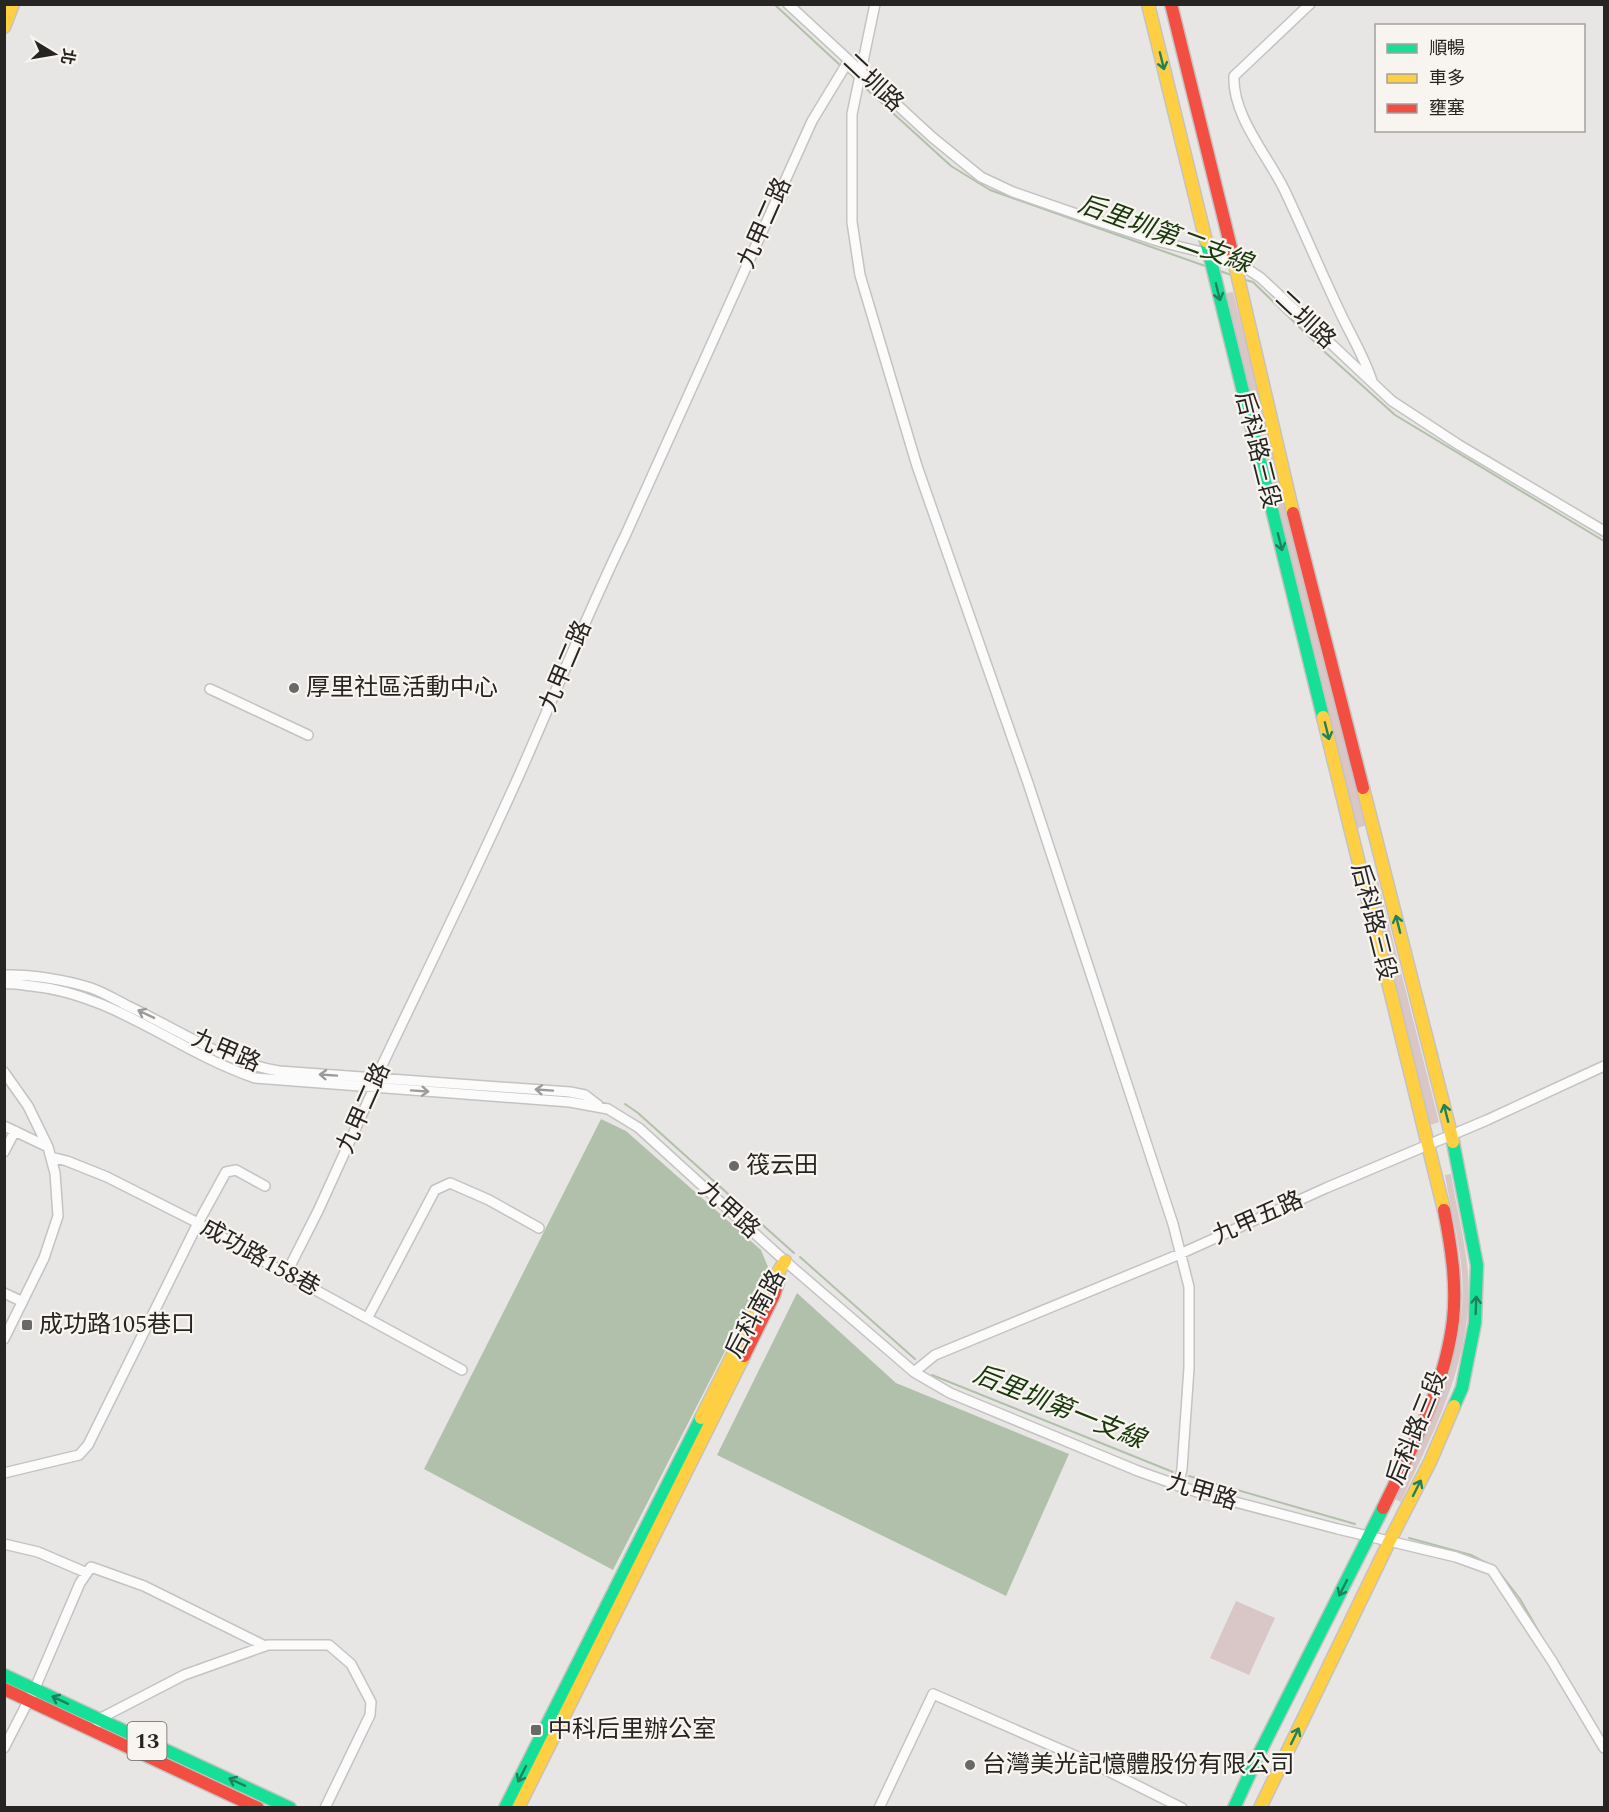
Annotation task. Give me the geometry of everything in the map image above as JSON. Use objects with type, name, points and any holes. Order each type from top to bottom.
[{"type":"street","points":[[4,27],[13,4]]},
{"type":"street","name":"二圳路","points":[[788,4],[932,137],[981,177],[1013,192],[1161,242],[1234,260],[1261,278],[1392,401],[1420,421],[1605,531]]},
{"type":"street","points":[[875,4],[852,114],[852,222],[860,275],[916,466],[1028,783],[1173,1224],[1189,1287],[1189,1368],[1182,1469],[1178,1486]]},
{"type":"street","name":"后科路三段","points":[[1148,4],[1428,1144],[1454,1261],[1453,1319],[1441,1379],[1411,1451],[1234,1808]]},
{"type":"street","name":"后科路三段","points":[[1171,4],[1234,260],[1277,450],[1452,1135],[1477,1265],[1475,1323],[1462,1388],[1430,1462],[1260,1808]]},
{"type":"street","points":[[1310,4],[1234,76],[1233,90],[1248,126],[1283,187],[1345,323],[1366,361],[1372,383]]},
{"type":"street","name":"九甲二路","points":[[286,1274],[485,850],[593,601],[625,536],[812,121],[849,60]]},
{"type":"street","points":[[210,689],[308,735]]},
{"type":"street","name":"九甲路","points":[[4,975],[66,982],[93,988],[216,1050],[251,1065],[279,1071],[375,1083],[598,1105],[619,1114],[639,1128],[785,1261],[914,1372],[950,1393],[1178,1486],[1456,1557],[1492,1570],[1552,1661],[1605,1748]]},
{"type":"street","name":"九甲路","points":[[4,984],[64,991],[92,999],[235,1071],[255,1078],[375,1083]]},
{"type":"street","name":"九甲五路","points":[[914,1372],[935,1355],[1180,1254],[1605,1066]]},
{"type":"street","points":[[4,1072],[28,1106],[48,1147],[58,1199],[58,1216],[44,1258],[6,1332]]},
{"type":"street","points":[[4,1126],[48,1147]]},
{"type":"street","points":[[4,1152],[15,1131]]},
{"type":"street","name":"成功路158巷","points":[[51,1157],[107,1177],[198,1222],[286,1274],[462,1370]]},
{"type":"street","points":[[4,1473],[79,1455],[88,1445],[198,1222],[226,1172],[236,1170],[266,1186]]},
{"type":"street","points":[[368,1317],[435,1190],[450,1183],[489,1200],[539,1228]]},
{"type":"street","name":"后科南路","points":[[513,1805],[756,1309],[785,1261]]},
{"type":"street","points":[[4,1293],[21,1301]]},
{"type":"street","points":[[4,1544],[38,1552],[87,1573]]},
{"type":"street","points":[[4,1748],[35,1688],[80,1583],[91,1567],[144,1586],[265,1646]]},
{"type":"street","points":[[98,1725],[184,1675],[265,1646],[329,1645],[351,1664],[371,1702],[370,1715],[325,1808]]},
{"type":"street","name":"13","points":[[4,1675],[35,1688],[98,1725],[258,1808]]},
{"type":"street","name":"13","points":[[4,1689],[29,1701],[98,1725],[290,1808]]},
{"type":"street","points":[[879,1808],[933,1694],[1094,1764],[1182,1808]]},
{"type":"shaded area","points":[[1233,292],[1367,825],[1355,829],[1226,293]]},
{"type":"shaded area","points":[[1377,877],[1439,1122],[1430,1125],[1369,881]]},
{"type":"shaded area","points":[[601,1119],[626,1131],[761,1250],[768,1267],[613,1570],[424,1469]]},
{"type":"shaded area","points":[[1451,1174],[1468,1273],[1465,1334],[1450,1391],[1401,1502],[1393,1498],[1431,1418],[1452,1362],[1459,1333],[1462,1304],[1461,1262],[1445,1175]]},
{"type":"shaded area","points":[[797,1293],[896,1383],[1069,1454],[1006,1596],[717,1455]]},
{"type":"shaded area","points":[[1236,1601],[1275,1618],[1249,1675],[1210,1658]]},
{"type":"waterway","name":"后里圳第二支線","points":[[774,4],[841,66]]},
{"type":"waterway","name":"后里圳第二支線","points":[[846,70],[857,80]]},
{"type":"waterway","name":"后里圳第二支線","points":[[861,84],[951,166],[990,190],[1208,267]]},
{"type":"waterway","name":"后里圳第二支線","points":[[1220,271],[1234,276]]},
{"type":"waterway","name":"后里圳第二支線","points":[[1242,279],[1253,282],[1327,354],[1395,415],[1604,541]]},
{"type":"waterway","name":"后里圳第一支線","points":[[64,987],[107,1001]]},
{"type":"waterway","name":"后里圳第一支線","points":[[114,1004],[127,1011]]},
{"type":"waterway","name":"后里圳第一支線","points":[[203,1049],[233,1065]]},
{"type":"waterway","name":"后里圳第一支線","points":[[246,1070],[261,1074]]},
{"type":"waterway","name":"后里圳第一支線","points":[[625,1104],[638,1113],[794,1253]]},
{"type":"waterway","name":"后里圳第一支線","points":[[800,1257],[915,1359]]},
{"type":"waterway","name":"后里圳第一支線","points":[[932,1375],[1173,1472]]},
{"type":"waterway","name":"后里圳第一支線","points":[[1189,1476],[1355,1524]]},
{"type":"waterway","name":"后里圳第一支線","points":[[1409,1538],[1471,1555],[1488,1564]]},
{"type":"waterway","name":"后里圳第一支線","points":[[1496,1568],[1520,1599],[1547,1646]]},
{"type":"waterway","name":"后里圳第一支線","points":[[1597,1728],[1604,1739]]},
{"type":"traffic: fast","points":[[1206,241],[1323,717]]},
{"type":"traffic: fast","points":[[1453,1142],[1477,1265],[1475,1323],[1462,1388],[1454,1406]]},
{"type":"traffic: fast","points":[[505,1808],[701,1418]]},
{"type":"traffic: fast","points":[[1234,1808],[1383,1508]]},
{"type":"traffic: fast","points":[[4,1675],[290,1808]]},
{"type":"traffic: slow","points":[[4,27],[13,4]]},
{"type":"traffic: slow","points":[[1148,4],[1206,241]]},
{"type":"traffic: slow","points":[[1232,252],[1293,513]]},
{"type":"traffic: slow","points":[[1323,717],[1444,1210]]},
{"type":"traffic: slow","points":[[1363,788],[1453,1142]]},
{"type":"traffic: slow","points":[[701,1418],[756,1309],[785,1261]]},
{"type":"traffic: slow","points":[[518,1808],[744,1356]]},
{"type":"traffic: slow","points":[[1260,1808],[1430,1462],[1454,1406]]},
{"type":"traffic: jam","points":[[1171,4],[1232,252]]},
{"type":"traffic: jam","points":[[1293,513],[1363,788]]},
{"type":"traffic: jam","points":[[1383,1508],[1426,1417],[1449,1345],[1453,1320],[1454,1278],[1444,1210]]},
{"type":"traffic: jam","points":[[744,1356],[774,1295],[779,1279]]},
{"type":"traffic: jam","points":[[4,1689],[258,1808]]},
{"type":"place","name":"厚里社區活動中心","points":[[294,688]]},
{"type":"place","name":"筏云田","points":[[734,1166]]},
{"type":"place","name":"成功路105巷口","points":[[27,1325]]},
{"type":"place","name":"中科后里辦公室","points":[[536,1730]]},
{"type":"place","name":"台灣美光記憶體股份有限公司","points":[[970,1765]]}]
